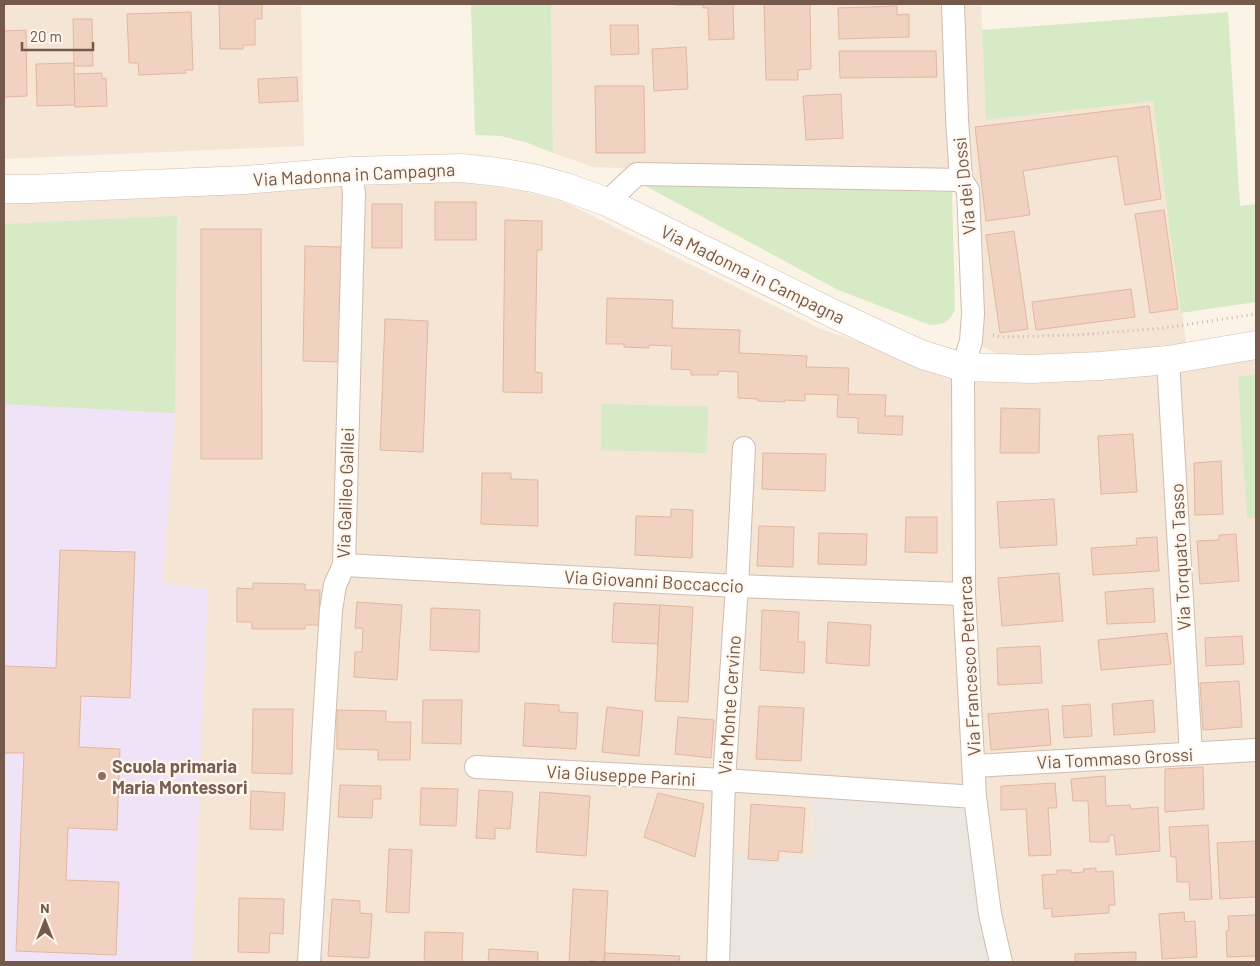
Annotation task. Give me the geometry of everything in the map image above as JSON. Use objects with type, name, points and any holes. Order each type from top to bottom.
[{"type":"street","name":"Via dei Dossi","points":[[953,4],[956,119],[961,180],[968,190],[973,314],[971,341],[964,367]]},
{"type":"street","name":"Via Madonna in Campagna","points":[[4,189],[30,190],[245,180],[351,171],[462,168],[489,171],[533,178],[556,184],[607,202],[903,346],[923,355],[964,367],[1031,369],[1100,366],[1168,360],[1256,346]]},
{"type":"street","name":"Via Galileo Galilei","points":[[309,962],[331,610],[335,585],[344,565],[354,193],[351,171]]},
{"type":"street","points":[[607,202],[637,174],[961,180]]},
{"type":"street","name":"Via Torquato Tasso","points":[[1168,360],[1191,754]]},
{"type":"street","name":"Via Francesco Petrarca","points":[[964,367],[964,594],[975,798],[990,914],[1001,962]]},
{"type":"street","name":"Via Monte Cervino","points":[[718,962],[724,780],[744,448]]},
{"type":"street","name":"Via Giovanni Boccaccio","points":[[344,565],[737,586],[964,594]]},
{"type":"street","name":"Via Tommaso Grossi","points":[[974,766],[1256,750]]},
{"type":"street","name":"Via Giuseppe Parini","points":[[476,768],[724,780],[975,798]]},
{"type":"path","points":[[973,314],[988,314],[989,326],[993,335],[1001,337],[1076,336],[1164,328],[1256,314]]},
{"type":"shaded area","points":[[4,4],[301,4],[304,146],[4,159]]},
{"type":"shaded area","points":[[551,4],[981,4],[986,120],[1153,101],[1188,356],[1031,369],[971,341],[961,180],[593,167],[553,153]]},
{"type":"shaded area","points":[[456,181],[526,192],[566,203],[823,330],[953,372],[965,789],[812,777],[813,856],[727,855],[711,962],[4,962],[4,204]]},
{"type":"shaded area","points":[[1256,359],[1256,962],[1010,962],[997,914],[984,799],[973,599],[972,377]]},
{"type":"shaded area","name":"Scuola primaria Maria Montessori","points":[[4,404],[175,413],[163,583],[208,589],[192,962],[4,962]]},
{"type":"shaded area","points":[[812,792],[968,803],[994,962],[723,962],[727,855],[813,856]]},
{"type":"green space","points":[[471,4],[551,4],[553,153],[528,143],[501,136],[475,135]]},
{"type":"green space","points":[[1228,12],[1240,206],[1256,204],[1256,302],[1181,313],[1153,101],[986,120],[982,30]]},
{"type":"green space","points":[[642,184],[952,192],[955,310],[946,322],[930,325],[838,290]]},
{"type":"green space","points":[[177,216],[175,413],[4,404],[4,224]]},
{"type":"green space","points":[[1256,374],[1256,518],[1247,518],[1238,377]]},
{"type":"green space","points":[[602,404],[708,407],[707,453],[601,450]]},
{"type":"building","points":[[219,4],[262,4],[262,19],[255,19],[255,45],[243,45],[243,49],[220,49]]},
{"type":"building","points":[[676,4],[733,4],[734,39],[709,40],[708,8],[703,8],[703,5]]},
{"type":"building","points":[[764,4],[810,4],[811,69],[798,70],[798,80],[766,80]]},
{"type":"building","points":[[897,6],[897,15],[909,14],[909,37],[839,39],[838,8]]},
{"type":"building","points":[[191,12],[193,70],[185,70],[186,73],[139,75],[138,63],[129,63],[127,14]]},
{"type":"building","points":[[73,19],[92,19],[93,66],[74,66]]},
{"type":"building","points":[[610,25],[638,25],[639,54],[611,55]]},
{"type":"building","points":[[26,30],[27,96],[4,97],[4,31]]},
{"type":"building","points":[[686,47],[688,89],[654,91],[652,49]]},
{"type":"building","points":[[839,51],[936,51],[937,77],[840,78]]},
{"type":"building","points":[[74,63],[75,105],[37,106],[36,64]]},
{"type":"building","points":[[102,73],[102,79],[106,78],[107,106],[75,107],[74,74]]},
{"type":"building","points":[[297,77],[298,101],[259,103],[258,79]]},
{"type":"building","points":[[595,86],[644,86],[645,153],[596,153]]},
{"type":"building","points":[[841,94],[843,138],[806,140],[803,96]]},
{"type":"building","points":[[1149,106],[1161,199],[1125,205],[1117,156],[1023,171],[1030,215],[986,221],[975,127]]},
{"type":"building","points":[[435,202],[476,202],[476,240],[435,240]]},
{"type":"building","points":[[372,204],[402,204],[402,248],[372,248]]},
{"type":"building","points":[[1164,210],[1178,309],[1150,313],[1135,214]]},
{"type":"building","points":[[505,220],[542,221],[542,250],[537,250],[535,372],[542,373],[542,393],[503,392]]},
{"type":"building","points":[[201,229],[261,229],[262,459],[201,459]]},
{"type":"building","points":[[1014,231],[1028,329],[1000,333],[986,235]]},
{"type":"building","points":[[305,246],[341,247],[339,362],[303,361]]},
{"type":"building","points":[[1131,289],[1135,317],[1036,330],[1032,302]]},
{"type":"building","points":[[607,298],[673,300],[672,328],[740,330],[739,353],[807,356],[806,367],[849,368],[848,394],[886,395],[885,416],[903,416],[902,435],[858,433],[858,418],[837,417],[838,395],[805,394],[805,401],[785,400],[785,402],[738,398],[738,372],[719,371],[718,375],[691,375],[691,370],[671,369],[672,346],[649,345],[649,348],[624,347],[624,344],[606,344]]},
{"type":"building","points":[[385,319],[428,321],[423,452],[380,450]]},
{"type":"building","points":[[1001,408],[1040,409],[1039,453],[1000,453]]},
{"type":"building","points":[[1133,434],[1137,492],[1101,494],[1098,436]]},
{"type":"building","points":[[763,453],[826,454],[825,491],[762,489]]},
{"type":"building","points":[[1221,461],[1223,514],[1195,515],[1194,463]]},
{"type":"building","points":[[482,473],[511,473],[511,479],[538,480],[538,526],[481,524]]},
{"type":"building","points":[[1054,499],[1057,545],[1000,548],[997,502]]},
{"type":"building","points":[[671,509],[693,510],[692,558],[635,555],[636,516],[671,517]]},
{"type":"building","points":[[906,517],[937,517],[937,553],[905,552]]},
{"type":"building","points":[[759,526],[794,527],[793,567],[757,566]]},
{"type":"building","points":[[819,533],[867,534],[866,565],[818,564]]},
{"type":"building","points":[[1236,534],[1239,581],[1200,584],[1197,541],[1219,540],[1219,535]]},
{"type":"building","points":[[1157,537],[1159,571],[1093,575],[1091,548],[1137,545],[1136,538]]},
{"type":"building","points":[[60,550],[135,552],[130,698],[81,696],[79,747],[120,749],[117,830],[68,828],[66,880],[119,882],[116,955],[16,951],[24,753],[4,753],[4,666],[56,668]]},
{"type":"building","points":[[1059,573],[1063,621],[1002,626],[998,578]]},
{"type":"building","points":[[253,583],[305,584],[305,590],[320,590],[319,625],[305,625],[305,629],[252,629],[252,622],[237,622],[237,588],[253,589]]},
{"type":"building","points":[[1153,588],[1155,622],[1107,624],[1105,592]]},
{"type":"building","points":[[357,602],[402,605],[397,680],[354,677],[355,652],[362,652],[363,628],[355,628]]},
{"type":"building","points":[[614,603],[660,605],[658,644],[612,642]]},
{"type":"building","points":[[660,605],[693,607],[688,702],[655,701]]},
{"type":"building","points":[[431,608],[480,610],[479,652],[430,650]]},
{"type":"building","points":[[762,610],[799,612],[798,642],[805,642],[804,673],[760,670]]},
{"type":"building","points":[[828,622],[871,625],[869,666],[826,663]]},
{"type":"building","points":[[1167,633],[1171,664],[1101,670],[1098,640]]},
{"type":"building","points":[[1242,636],[1244,664],[1206,666],[1205,638]]},
{"type":"building","points":[[1040,646],[1042,683],[998,685],[997,648]]},
{"type":"building","points":[[1239,681],[1242,727],[1203,730],[1200,683]]},
{"type":"building","points":[[423,700],[462,700],[461,744],[422,743]]},
{"type":"building","points":[[1153,700],[1155,732],[1114,735],[1112,704]]},
{"type":"building","points":[[525,703],[559,705],[559,712],[578,713],[576,749],[523,746]]},
{"type":"building","points":[[1090,704],[1092,736],[1064,738],[1062,706]]},
{"type":"building","points":[[759,706],[804,708],[801,761],[756,759]]},
{"type":"building","points":[[607,707],[643,711],[639,756],[602,752]]},
{"type":"building","points":[[253,709],[293,709],[292,774],[252,773]]},
{"type":"building","points":[[1048,709],[1051,745],[991,750],[988,714]]},
{"type":"building","points":[[337,710],[386,711],[386,722],[411,722],[410,760],[378,760],[378,750],[337,749]]},
{"type":"building","points":[[678,717],[714,720],[711,758],[675,754]]},
{"type":"building","points":[[1203,767],[1204,809],[1165,812],[1165,769]]},
{"type":"building","points":[[1105,776],[1106,806],[1130,805],[1131,809],[1158,807],[1160,851],[1116,855],[1114,835],[1109,835],[1109,842],[1090,842],[1088,801],[1073,801],[1071,779]]},
{"type":"building","points":[[1055,783],[1057,808],[1048,808],[1051,855],[1029,856],[1026,809],[1001,810],[1001,786]]},
{"type":"building","points":[[340,785],[381,786],[381,799],[373,799],[372,818],[338,817]]},
{"type":"building","points":[[421,788],[458,789],[456,826],[420,825]]},
{"type":"building","points":[[479,790],[513,792],[510,829],[495,828],[495,839],[476,838]]},
{"type":"building","points":[[251,791],[285,793],[283,830],[250,829]]},
{"type":"building","points":[[540,792],[590,796],[586,856],[536,852]]},
{"type":"building","points":[[658,793],[704,804],[695,857],[644,837]]},
{"type":"building","points":[[751,804],[805,808],[802,853],[779,851],[778,861],[748,859]]},
{"type":"building","points":[[1208,825],[1212,899],[1190,900],[1189,882],[1177,882],[1176,857],[1171,857],[1169,827]]},
{"type":"building","points":[[1256,841],[1256,897],[1220,899],[1217,843]]},
{"type":"building","points":[[389,849],[412,850],[409,913],[386,912]]},
{"type":"building","points":[[1096,868],[1096,872],[1113,871],[1115,905],[1109,905],[1109,913],[1052,917],[1052,908],[1044,909],[1042,875],[1057,874],[1057,870],[1071,870],[1071,873],[1084,872],[1083,869]]},
{"type":"building","points":[[573,889],[608,891],[604,962],[569,962]]},
{"type":"building","points":[[239,898],[284,899],[283,934],[270,933],[269,953],[238,952]]},
{"type":"building","points":[[332,899],[360,901],[360,913],[372,914],[369,958],[328,956]]},
{"type":"building","points":[[1184,912],[1185,922],[1195,921],[1197,957],[1162,959],[1159,914]]},
{"type":"building","points":[[1256,915],[1256,956],[1227,957],[1226,931],[1229,930],[1228,916]]},
{"type":"building","points":[[425,932],[463,933],[462,962],[424,962]]},
{"type":"building","points":[[489,949],[538,952],[538,962],[488,962]]},
{"type":"building","points":[[1136,952],[1136,962],[1075,962],[1075,954]]},
{"type":"building","points":[[605,953],[680,956],[679,962],[604,962]]},
{"type":"place","name":"Scuola primaria Maria Montessori","points":[[102,776]]}]
